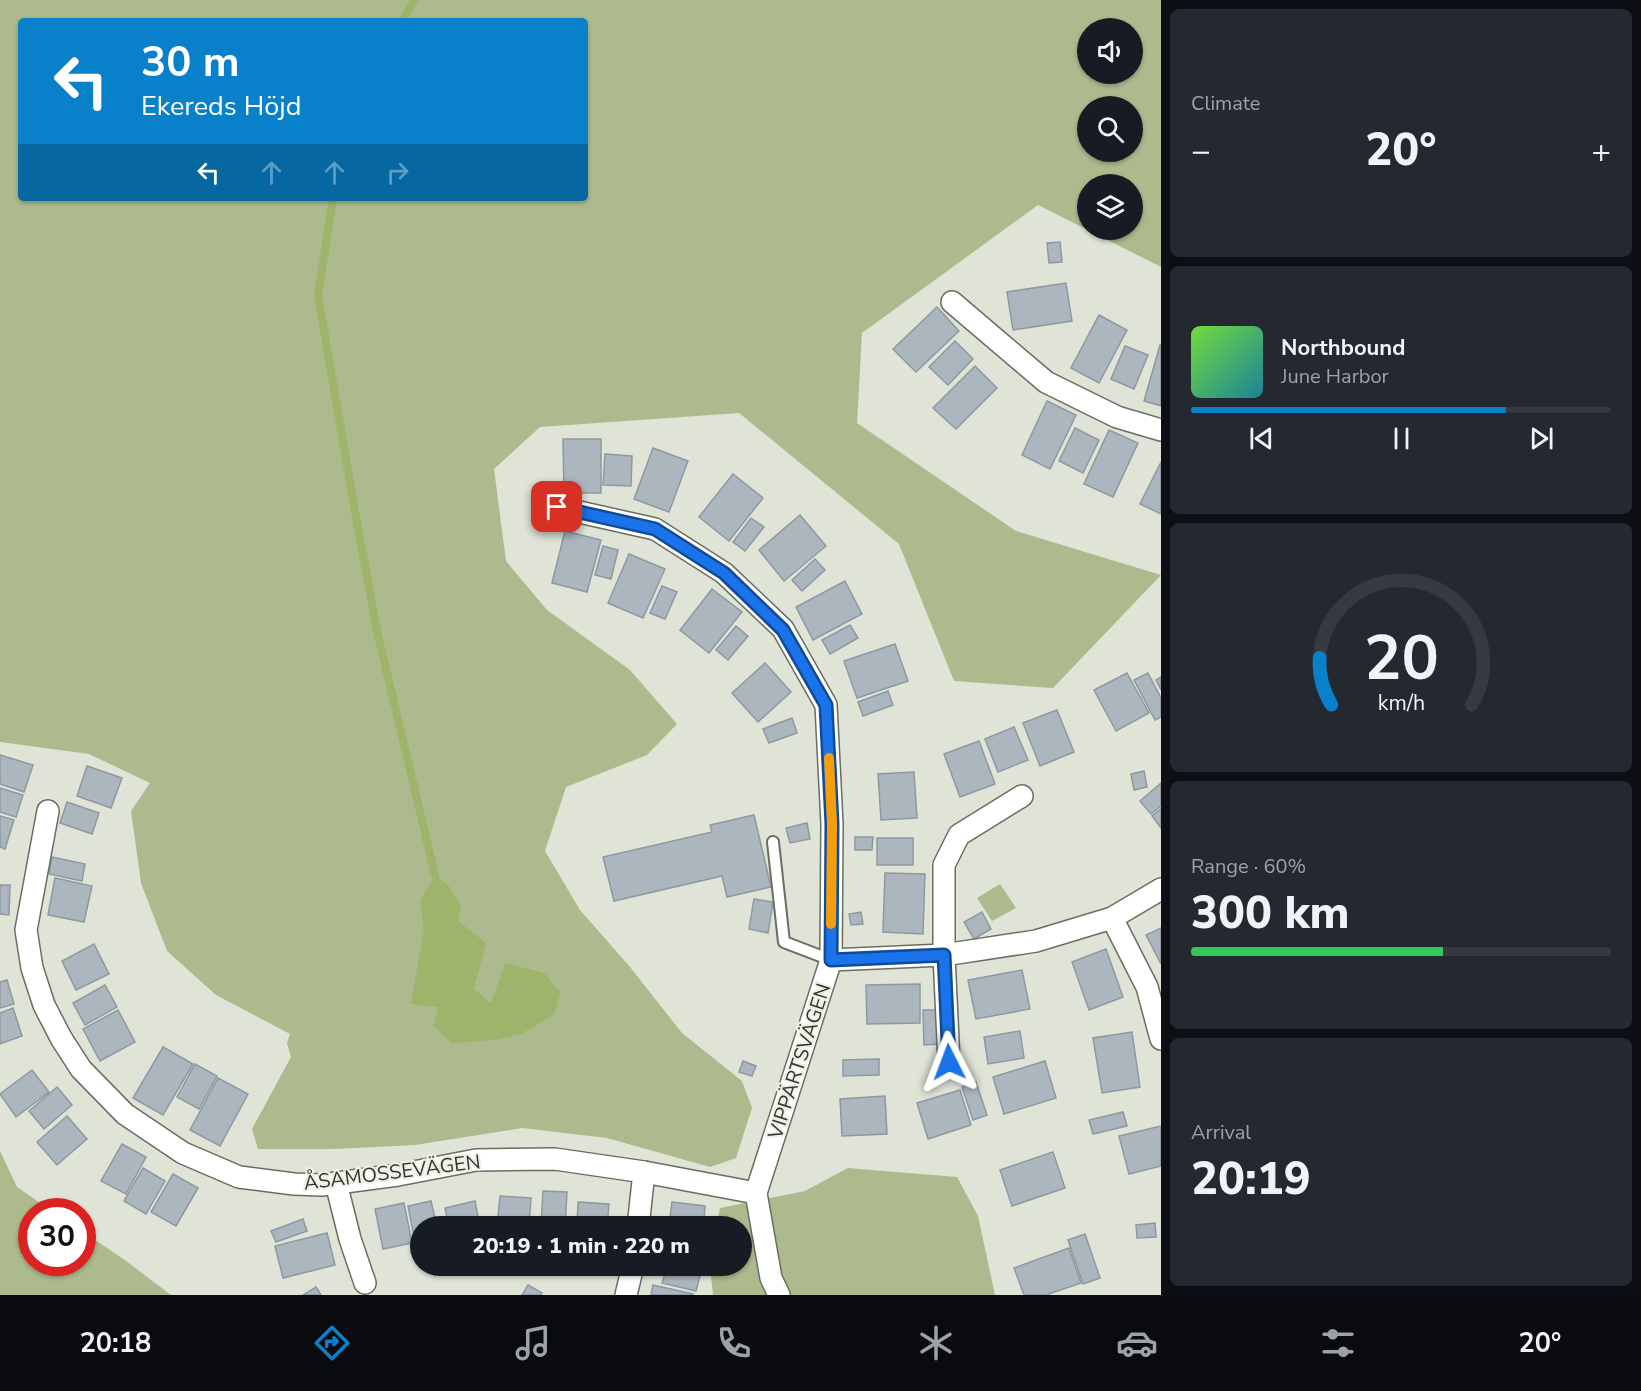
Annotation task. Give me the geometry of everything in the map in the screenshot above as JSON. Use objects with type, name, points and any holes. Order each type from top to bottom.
[{"type":"street","points":[[952,302],[1046,382],[1117,417],[1161,430]]},
{"type":"street","name":"VIPPÄRTSVÄGEN","points":[[557,507],[655,529],[724,573],[783,630],[826,705],[832,824],[831,960],[756,1193],[771,1278],[779,1295]]},
{"type":"street","points":[[949,1062],[944,955],[944,865],[959,835],[1022,796]]},
{"type":"street","name":"ÅSAMOSSEVÄGEN","points":[[48,811],[26,930],[32,968],[44,1005],[81,1069],[125,1114],[183,1153],[239,1177],[294,1184],[321,1185],[398,1175],[476,1160],[555,1159],[644,1172],[756,1193]]},
{"type":"street","points":[[831,960],[944,955],[1036,941],[1112,918],[1161,889]]},
{"type":"street","points":[[1112,918],[1147,987],[1161,1039]]},
{"type":"street","points":[[639,1216],[644,1172]]},
{"type":"street","points":[[336,1183],[350,1239],[365,1283]]},
{"type":"street","points":[[626,1295],[631,1276]]},
{"type":"lane","points":[[773,842],[784,942],[831,960]]},
{"type":"shaded area","points":[[0,0],[1161,0],[1161,267],[1107,240],[1143,240],[1143,174],[1077,174],[1077,225],[1038,205],[862,333],[857,423],[1016,531],[1161,575],[1053,688],[954,681],[899,544],[739,413],[540,427],[494,469],[506,561],[547,610],[630,670],[677,724],[647,755],[566,787],[545,851],[580,910],[630,967],[682,1033],[742,1081],[752,1108],[736,1158],[710,1167],[607,1138],[522,1128],[415,1145],[333,1149],[258,1149],[252,1129],[291,1057],[287,1043],[290,1034],[216,995],[167,951],[141,883],[131,811],[150,783],[89,754],[0,742]]},
{"type":"shaded area","points":[[435,875],[448,885],[461,906],[458,921],[486,943],[474,989],[491,1003],[505,963],[544,973],[560,992],[555,1014],[521,1034],[495,1040],[452,1043],[434,1026],[438,1007],[411,1004],[424,929],[420,901]]},
{"type":"shaded area","points":[[1000,884],[1016,908],[992,921],[977,898]]},
{"type":"shaded area","points":[[0,1151],[17,1187],[33,1198],[18,1198],[18,1276],[96,1276],[96,1241],[171,1295],[0,1295]]},
{"type":"shaded area","points":[[848,1168],[957,1177],[978,1216],[995,1295],[713,1295],[711,1276],[752,1276],[752,1216],[718,1216],[720,1208],[805,1191]]},
{"type":"building","points":[[1060,242],[1062,262],[1049,263],[1047,243]]},
{"type":"building","points":[[1066,283],[1072,321],[1013,330],[1007,292]]},
{"type":"building","points":[[937,307],[959,331],[916,372],[893,349]]},
{"type":"building","points":[[1099,315],[1127,330],[1099,383],[1071,368]]},
{"type":"building","points":[[955,341],[973,359],[948,385],[929,367]]},
{"type":"building","points":[[1161,345],[1161,406],[1144,401]]},
{"type":"building","points":[[1125,346],[1148,355],[1134,389],[1111,379]]},
{"type":"building","points":[[975,366],[997,388],[956,429],[933,408]]},
{"type":"building","points":[[1047,401],[1076,415],[1050,469],[1022,455]]},
{"type":"building","points":[[1075,428],[1099,440],[1083,473],[1059,461]]},
{"type":"building","points":[[1109,430],[1138,443],[1113,497],[1084,484]]},
{"type":"building","points":[[563,439],[601,439],[601,493],[564,493]]},
{"type":"building","points":[[653,448],[688,461],[669,512],[634,499]]},
{"type":"building","points":[[605,454],[632,456],[631,486],[603,485]]},
{"type":"building","points":[[1161,462],[1161,514],[1140,504]]},
{"type":"building","points":[[733,474],[763,498],[729,541],[699,517]]},
{"type":"building","points":[[800,515],[826,546],[784,581],[759,550]]},
{"type":"building","points":[[751,518],[764,527],[745,551],[733,542]]},
{"type":"building","points":[[565,531],[601,540],[587,592],[552,583]]},
{"type":"building","points":[[603,546],[618,550],[611,579],[595,575]]},
{"type":"building","points":[[629,554],[665,569],[643,618],[608,603]]},
{"type":"building","points":[[815,559],[825,570],[802,591],[792,580]]},
{"type":"building","points":[[845,581],[862,614],[813,640],[796,607]]},
{"type":"building","points":[[662,586],[677,592],[665,619],[650,613]]},
{"type":"building","points":[[712,589],[742,612],[709,653],[680,630]]},
{"type":"building","points":[[850,625],[858,638],[830,654],[822,640]]},
{"type":"building","points":[[736,626],[748,636],[728,660],[716,650]]},
{"type":"building","points":[[895,644],[908,681],[857,698],[844,661]]},
{"type":"building","points":[[765,663],[791,692],[758,722],[732,693]]},
{"type":"building","points":[[1127,673],[1149,713],[1116,731],[1094,690]]},
{"type":"building","points":[[1148,673],[1161,698],[1161,717],[1155,720],[1134,680]]},
{"type":"building","points":[[1161,677],[1161,690],[1156,680]]},
{"type":"building","points":[[888,691],[893,705],[863,716],[858,702]]},
{"type":"building","points":[[1057,710],[1074,752],[1040,766],[1023,723]]},
{"type":"building","points":[[792,718],[797,733],[769,743],[763,729]]},
{"type":"building","points":[[1014,727],[1028,760],[998,772],[985,739]]},
{"type":"building","points":[[979,741],[995,784],[960,797],[944,754]]},
{"type":"building","points":[[0,755],[33,765],[24,792],[0,784]]},
{"type":"building","points":[[87,766],[122,778],[111,808],[77,796]]},
{"type":"building","points":[[1144,771],[1147,787],[1134,790],[1131,774]]},
{"type":"building","points":[[914,772],[917,818],[881,820],[878,774]]},
{"type":"building","points":[[1161,783],[1161,806],[1151,814],[1140,801]]},
{"type":"building","points":[[0,788],[23,795],[16,817],[0,812]]},
{"type":"building","points":[[67,802],[99,813],[92,834],[60,823]]},
{"type":"building","points":[[1161,809],[1161,828],[1152,816]]},
{"type":"building","points":[[754,815],[771,887],[727,897],[722,876],[614,901],[603,857],[712,832],[710,825]]},
{"type":"building","points":[[0,816],[14,820],[5,849],[0,847]]},
{"type":"building","points":[[807,823],[810,839],[790,843],[786,828]]},
{"type":"building","points":[[855,837],[873,837],[872,850],[855,850]]},
{"type":"building","points":[[877,838],[913,838],[913,865],[877,865]]},
{"type":"building","points":[[52,857],[85,864],[82,881],[49,874]]},
{"type":"building","points":[[885,873],[925,874],[923,934],[883,932]]},
{"type":"building","points":[[55,878],[92,886],[84,922],[48,915]]},
{"type":"building","points":[[0,885],[10,885],[9,915],[0,914]]},
{"type":"building","points":[[754,899],[773,902],[768,933],[749,929]]},
{"type":"building","points":[[861,912],[863,924],[851,925],[849,914]]},
{"type":"building","points":[[982,912],[991,929],[974,939],[964,922]]},
{"type":"building","points":[[1161,928],[1161,964],[1146,935]]},
{"type":"building","points":[[94,944],[109,974],[76,990],[62,961]]},
{"type":"building","points":[[1106,949],[1123,997],[1089,1010],[1072,962]]},
{"type":"building","points":[[1022,970],[1030,1009],[976,1019],[968,980]]},
{"type":"building","points":[[7,980],[14,1004],[0,1008],[0,982]]},
{"type":"building","points":[[920,984],[920,1023],[867,1024],[866,985]]},
{"type":"building","points":[[105,985],[117,1007],[85,1025],[73,1003]]},
{"type":"building","points":[[13,1008],[22,1036],[0,1044],[0,1013]]},
{"type":"building","points":[[118,1010],[135,1042],[100,1061],[83,1029]]},
{"type":"building","points":[[923,1010],[939,1010],[940,1044],[924,1045]]},
{"type":"building","points":[[1020,1031],[1024,1058],[988,1064],[984,1037]]},
{"type":"building","points":[[1132,1032],[1140,1087],[1102,1093],[1093,1038]]},
{"type":"building","points":[[163,1047],[193,1064],[163,1115],[133,1098]]},
{"type":"building","points":[[879,1059],[879,1075],[843,1076],[843,1060]]},
{"type":"building","points":[[743,1061],[756,1066],[752,1076],[739,1072]]},
{"type":"building","points":[[1045,1061],[1056,1098],[1004,1114],[993,1077]]},
{"type":"building","points":[[195,1064],[217,1076],[199,1109],[177,1097]]},
{"type":"building","points":[[32,1070],[49,1092],[16,1117],[0,1094]]},
{"type":"building","points":[[218,1078],[248,1094],[220,1146],[190,1130]]},
{"type":"building","points":[[976,1082],[987,1115],[973,1120],[962,1087]]},
{"type":"building","points":[[57,1087],[72,1105],[44,1129],[29,1111]]},
{"type":"building","points":[[960,1090],[971,1125],[928,1139],[917,1103]]},
{"type":"building","points":[[885,1096],[887,1134],[842,1136],[840,1099]]},
{"type":"building","points":[[1123,1112],[1127,1126],[1093,1134],[1089,1120]]},
{"type":"building","points":[[67,1116],[87,1139],[57,1165],[37,1142]]},
{"type":"building","points":[[1161,1126],[1161,1166],[1129,1174],[1119,1136]]},
{"type":"building","points":[[122,1144],[146,1157],[126,1194],[101,1181]]},
{"type":"building","points":[[1053,1152],[1065,1188],[1012,1206],[1000,1170]]},
{"type":"building","points":[[143,1168],[165,1181],[146,1214],[124,1201]]},
{"type":"building","points":[[173,1174],[198,1188],[176,1226],[151,1212]]},
{"type":"building","points":[[543,1191],[567,1192],[566,1216],[542,1216]]},
{"type":"building","points":[[500,1196],[531,1198],[530,1216],[498,1216]]},
{"type":"building","points":[[431,1201],[434,1216],[410,1216],[408,1206]]},
{"type":"building","points":[[475,1201],[478,1216],[447,1216],[445,1208]]},
{"type":"building","points":[[578,1202],[609,1204],[608,1216],[577,1216]]},
{"type":"building","points":[[672,1202],[705,1206],[704,1216],[670,1216]]},
{"type":"building","points":[[404,1203],[410,1243],[383,1249],[375,1209]]},
{"type":"building","points":[[303,1219],[307,1231],[276,1242],[271,1231]]},
{"type":"building","points":[[1155,1223],[1156,1237],[1137,1238],[1136,1225]]},
{"type":"building","points":[[327,1233],[335,1265],[283,1278],[275,1246]]},
{"type":"building","points":[[1085,1234],[1100,1278],[1083,1284],[1068,1240]]},
{"type":"building","points":[[1069,1248],[1081,1283],[1046,1295],[1024,1295],[1014,1268]]},
{"type":"building","points":[[664,1276],[700,1276],[696,1291],[662,1283]]},
{"type":"building","points":[[528,1285],[542,1293],[541,1295],[522,1295]]},
{"type":"building","points":[[653,1285],[693,1294],[651,1295]]},
{"type":"building","points":[[316,1287],[321,1295],[303,1295]]},
{"type":"waterway","points":[[404,18],[415,0]]},
{"type":"waterway","points":[[333,201],[318,295],[377,631],[435,875]]},
{"type":"slow traffic","points":[[829,758],[832,824],[831,924]]},
{"type":"route","points":[[557,507],[655,529],[724,573],[783,630],[826,705],[832,824],[831,960],[944,955],[949,1062]]}]
